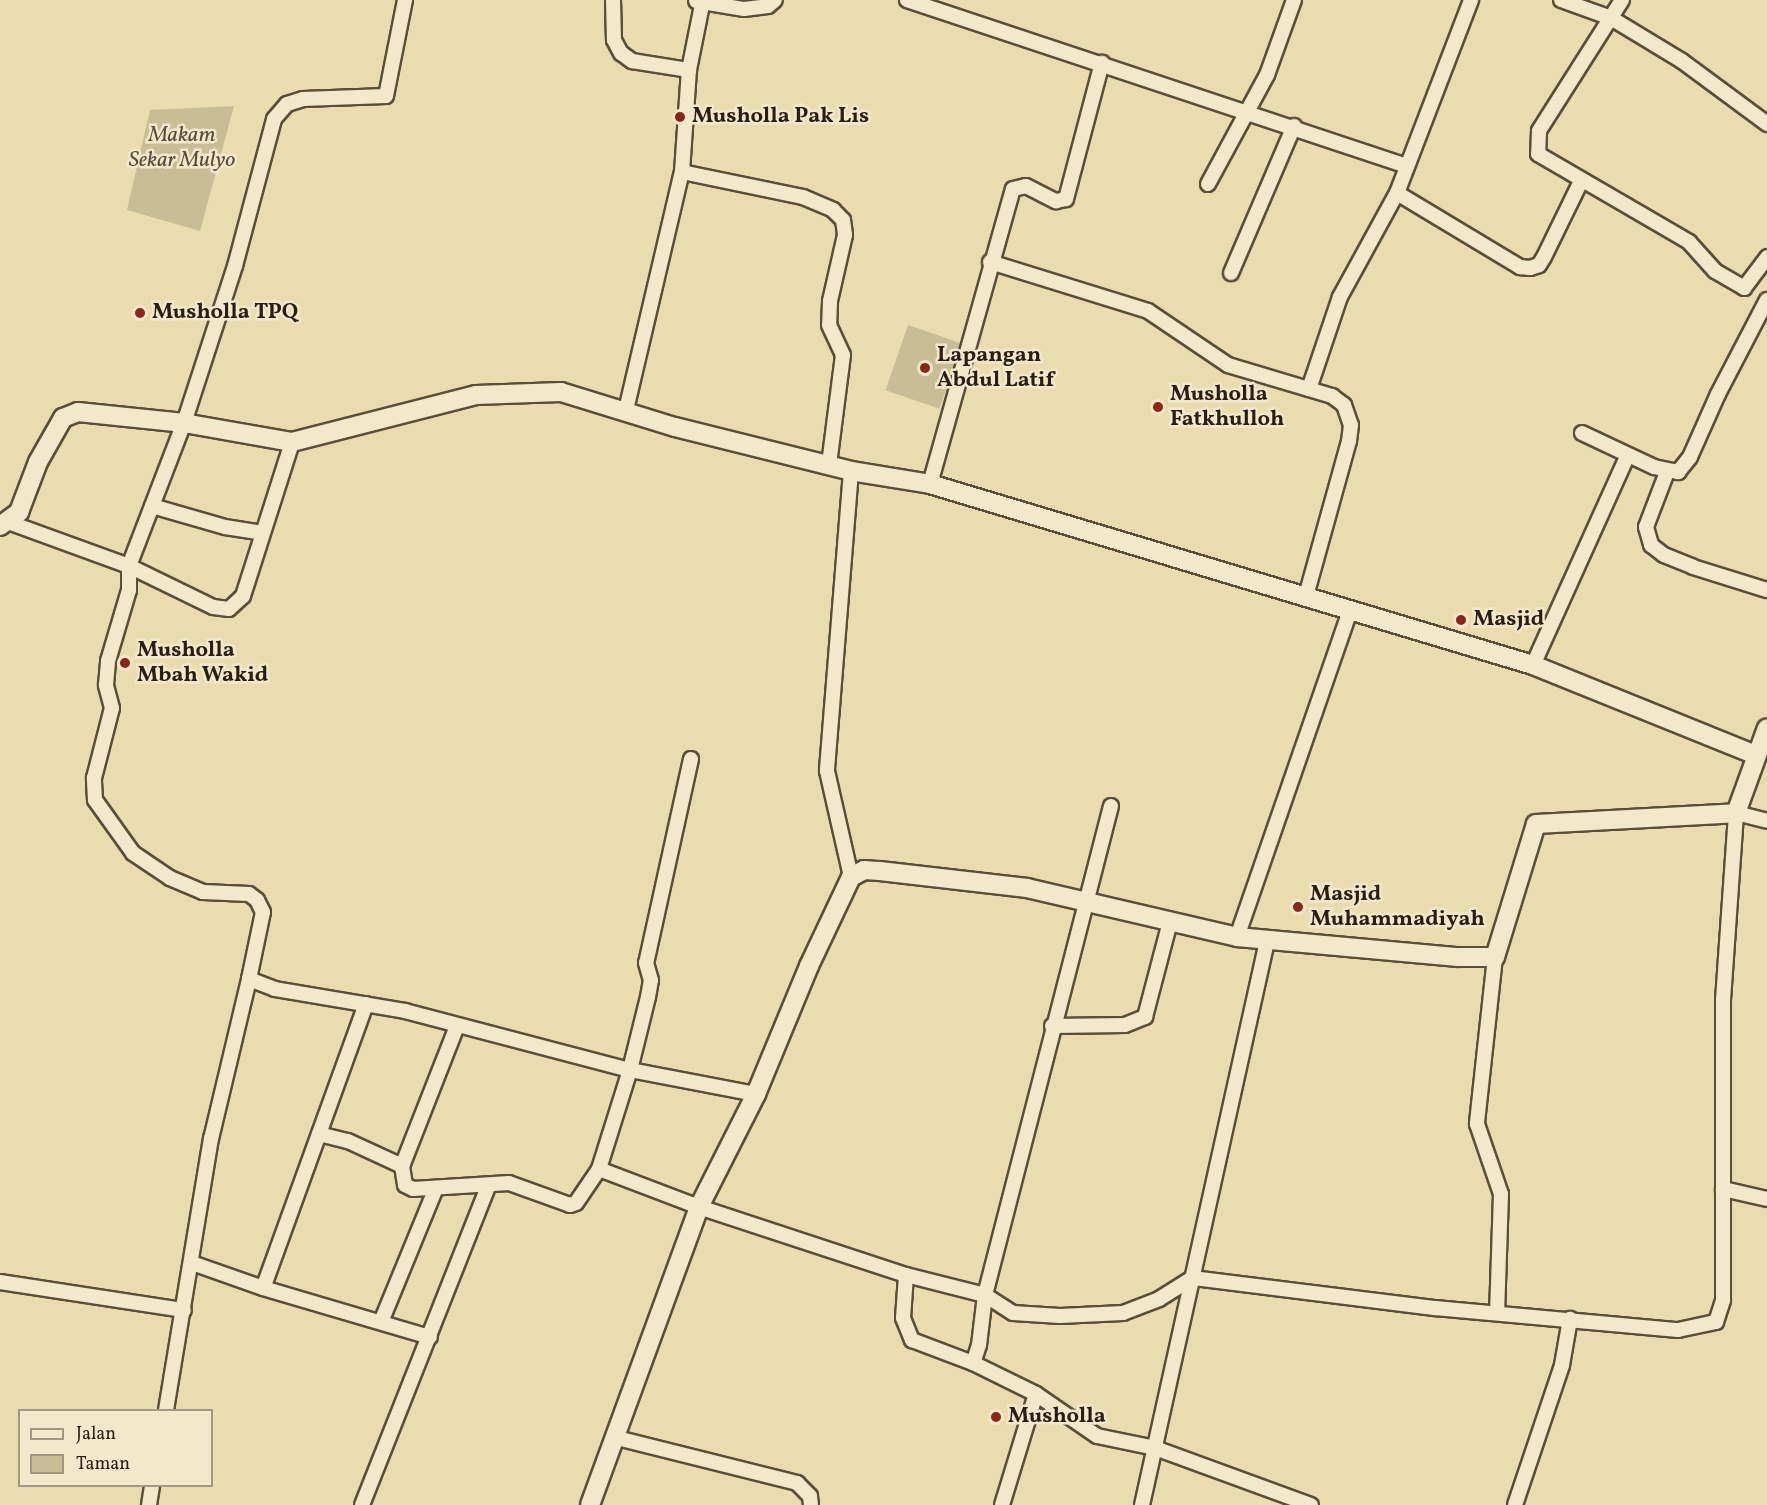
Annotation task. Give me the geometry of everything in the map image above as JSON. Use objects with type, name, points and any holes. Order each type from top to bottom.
[{"type":"street","points":[[166,1409],[211,1139],[263,912],[256,900],[249,894],[203,892],[170,878],[133,853],[95,800],[94,778],[112,708],[106,684],[108,661],[129,590],[129,566],[184,423],[235,266],[274,119],[287,104],[303,99],[386,96],[405,0]]},
{"type":"street","points":[[613,0],[614,40],[621,52],[632,61],[690,70]]},
{"type":"street","points":[[626,410],[682,172],[690,70],[700,1],[744,9],[768,6],[775,0]]},
{"type":"street","points":[[907,0],[1249,111],[1407,166]]},
{"type":"street","points":[[1208,184],[1249,111],[1294,0]]},
{"type":"street","points":[[1309,389],[1340,297],[1397,193],[1471,0]]},
{"type":"street","points":[[1562,0],[1611,18],[1682,61],[1767,124]]},
{"type":"street","points":[[1582,433],[1667,472],[1678,472],[1690,457],[1718,393],[1767,299],[1715,271],[1689,242],[1538,154],[1536,142],[1539,131],[1622,0]]},
{"type":"street","points":[[930,484],[990,262],[1013,189],[1026,186],[1056,201],[1066,199],[1102,63]]},
{"type":"street","points":[[1231,273],[1294,126]]},
{"type":"street","points":[[682,172],[803,197],[833,210],[843,220],[845,235],[830,302],[829,325],[843,355],[829,465]]},
{"type":"street","points":[[1397,193],[1520,267],[1530,268],[1539,265],[1581,181]]},
{"type":"street","points":[[1744,288],[1767,257]]},
{"type":"street","points":[[990,262],[1148,311],[1228,365],[1332,396],[1344,405],[1351,425],[1306,596]]},
{"type":"street","points":[[4,524],[19,512],[38,462],[63,418],[78,412],[184,423],[292,442],[476,395],[518,391],[561,392],[626,410],[675,427],[851,471],[930,484],[1306,596],[1533,665],[1756,755]]},
{"type":"street","points":[[4,524],[129,566],[190,598],[229,609],[243,596],[292,442]]},
{"type":"street","points":[[1533,665],[1628,455]]},
{"type":"street","points":[[851,471],[827,771],[851,877]]},
{"type":"street","points":[[1667,472],[1646,527],[1646,537],[1651,545],[1683,563],[1767,590]]},
{"type":"street","points":[[152,506],[225,527],[263,533]]},
{"type":"street","points":[[1237,937],[1350,610]]},
{"type":"street","points":[[599,1169],[699,1207],[906,1275],[985,1295],[1013,1312],[1098,1316],[1123,1313],[1159,1299],[1193,1278],[1435,1308],[1678,1330],[1716,1322],[1723,1300],[1723,1000],[1736,813],[1767,728]]},
{"type":"street","points":[[457,1026],[402,1166],[405,1185],[413,1190],[509,1183],[570,1205],[576,1203],[599,1169],[630,1070],[651,980],[646,963],[691,759]]},
{"type":"street","points":[[973,1363],[979,1345],[985,1295],[1052,1026],[1111,806]]},
{"type":"street","points":[[1497,1312],[1502,1194],[1476,1124],[1495,957],[1536,824],[1736,813],[1767,821]]},
{"type":"street","points":[[590,1505],[699,1207],[756,1094],[808,966],[851,877],[864,870],[939,876],[1027,888],[1237,937],[1267,941],[1495,957]]},
{"type":"street","points":[[1052,1026],[1125,1025],[1145,1017],[1170,922]]},
{"type":"street","points":[[1142,1505],[1267,941]]},
{"type":"street","points":[[249,980],[275,989],[366,1004],[630,1070],[756,1094]]},
{"type":"street","points":[[263,1288],[366,1004]]},
{"type":"street","points":[[319,1134],[358,1145],[402,1166]]},
{"type":"street","points":[[362,1505],[489,1185]]},
{"type":"street","points":[[381,1322],[436,1188]]},
{"type":"street","points":[[1723,1189],[1767,1199]]},
{"type":"street","points":[[192,1263],[263,1288],[430,1337]]},
{"type":"street","points":[[906,1275],[903,1318],[912,1340],[973,1363],[1036,1394],[1097,1436],[1155,1448],[1311,1505]]},
{"type":"street","points":[[0,1282],[184,1310]]},
{"type":"street","points":[[1515,1505],[1562,1365],[1570,1319]]},
{"type":"street","points":[[1002,1505],[1036,1394]]},
{"type":"street","points":[[613,1437],[797,1483],[810,1496],[811,1505]]},
{"type":"street","points":[[148,1505],[152,1487]]},
{"type":"green space","name":"Makam Sekar Mulyo","points":[[234,106],[200,231],[127,210],[150,110]]},
{"type":"green space","name":"Lapangan Abdul Latif","points":[[908,325],[962,344],[939,409],[886,390]]},
{"type":"place","name":"Musholla Pak Lis","points":[[680,117]]},
{"type":"place","name":"Musholla TPQ","points":[[140,313]]},
{"type":"place","name":"Lapangan Abdul Latif","points":[[925,368]]},
{"type":"place","name":"Musholla Fatkhulloh","points":[[1158,407]]},
{"type":"place","name":"Masjid","points":[[1461,620]]},
{"type":"place","name":"Musholla Mbah Wakid","points":[[125,663]]},
{"type":"place","name":"Masjid Muhammadiyah","points":[[1298,907]]},
{"type":"place","name":"Musholla","points":[[996,1417]]}]
